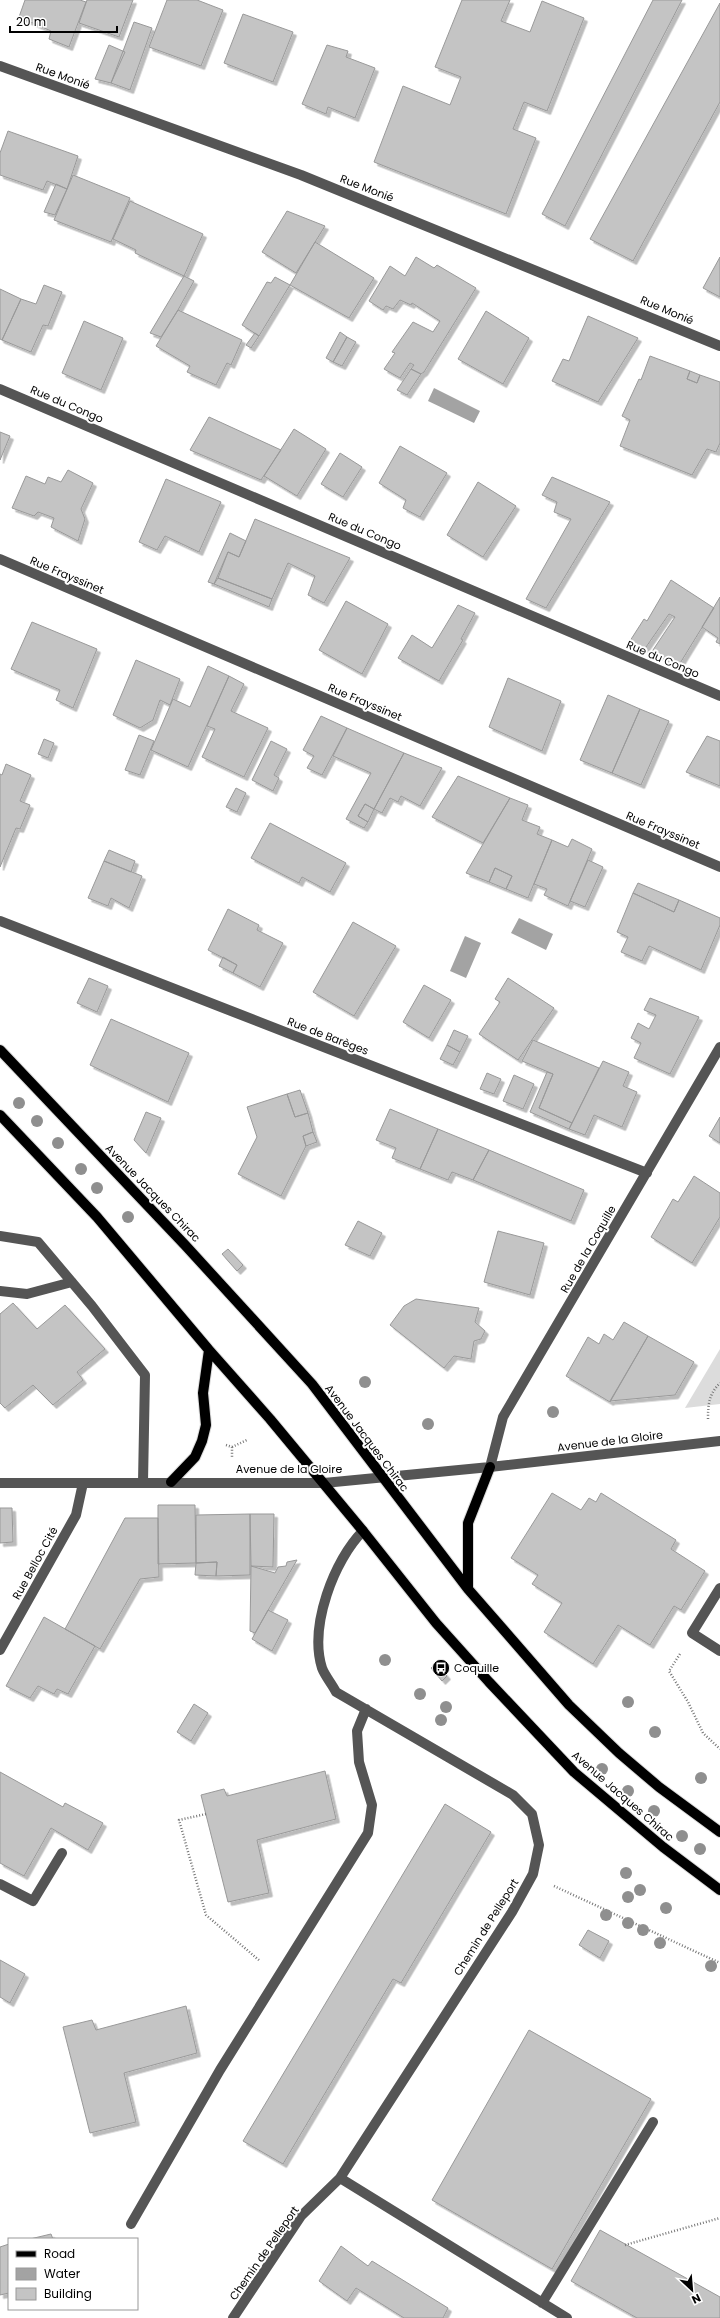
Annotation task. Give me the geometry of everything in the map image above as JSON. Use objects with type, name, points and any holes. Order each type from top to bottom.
[{"type":"main road","name":"Avenue Jacques Chirac","points":[[0,1050],[185,1245],[312,1384],[468,1589],[586,1721],[619,1754],[659,1787],[720,1832]]},
{"type":"main road","name":"Avenue Jacques Chirac","points":[[0,1115],[97,1217],[324,1483],[436,1623],[574,1772],[663,1847],[720,1890]]},
{"type":"main road","points":[[171,1482],[195,1457],[202,1440],[206,1425],[203,1393],[209,1350]]},
{"type":"main road","points":[[468,1589],[468,1522],[490,1467]]},
{"type":"street","name":"Rue Monié","points":[[0,66],[301,175],[651,316],[720,346]]},
{"type":"street","name":"Rue du Congo","points":[[0,389],[720,696]]},
{"type":"street","name":"Rue Frayssinet","points":[[0,560],[720,867]]},
{"type":"street","name":"Rue de Barèges","points":[[0,921],[647,1173]]},
{"type":"street","name":"Rue de la Coquille","points":[[490,1467],[503,1417],[720,1048]]},
{"type":"street","points":[[0,1236],[38,1242],[72,1282],[145,1375],[144,1482]]},
{"type":"street","points":[[0,1291],[27,1294],[72,1282]]},
{"type":"street","name":"Avenue de la Gloire","points":[[0,1483],[324,1483],[490,1467],[720,1441]]},
{"type":"street","name":"Rue Belloc Cité","points":[[0,1650],[76,1515],[83,1483]]},
{"type":"street","name":"Chemin de Pelleport","points":[[233,2318],[301,2216],[340,2178],[512,1912],[533,1874],[539,1845],[532,1814],[513,1795],[336,1692],[322,1668],[318,1642],[325,1602],[339,1565],[351,1543],[363,1531]]},
{"type":"street","points":[[720,1588],[692,1633],[720,1651]]},
{"type":"street","points":[[131,2224],[220,2070],[368,1833],[372,1806],[358,1762],[357,1730],[366,1709]]},
{"type":"street","points":[[0,1884],[33,1902],[62,1853]]},
{"type":"street","points":[[542,2303],[653,2122]]},
{"type":"street","points":[[340,2178],[567,2318]]},
{"type":"path","points":[[708,1422],[708,1406],[711,1391],[720,1383]]},
{"type":"path","points":[[221,1443],[232,1447],[247,1440]]},
{"type":"path","points":[[232,1447],[232,1457]]},
{"type":"path","points":[[692,1633],[669,1671],[688,1702],[702,1733],[720,1748]]},
{"type":"path","points":[[206,1814],[179,1820],[206,1915],[278,1977]]},
{"type":"path","points":[[554,1886],[720,1963]]},
{"type":"path","points":[[625,2245],[720,2218]]},
{"type":"shaded area","points":[[720,1349],[720,1404],[685,1408]]},
{"type":"water","points":[[434,388],[480,411],[474,423],[428,401]]},
{"type":"water","points":[[519,918],[553,934],[546,950],[511,933]]},
{"type":"water","points":[[465,936],[481,943],[466,978],[450,971]]},
{"type":"building","points":[[25,0],[80,0],[86,2],[69,47],[49,39],[51,31],[19,17]]},
{"type":"building","points":[[87,0],[133,0],[119,37],[79,23]]},
{"type":"building","points":[[167,0],[197,0],[223,10],[201,66],[149,47]]},
{"type":"building","points":[[462,0],[510,0],[501,21],[530,32],[542,1],[584,18],[547,111],[524,102],[513,129],[536,138],[506,214],[374,162],[403,86],[450,105],[461,77],[435,67]]},
{"type":"building","points":[[653,0],[682,0],[565,226],[542,214]]},
{"type":"building","points":[[720,3],[720,102],[633,261],[590,239]]},
{"type":"building","points":[[243,14],[293,32],[273,82],[224,63]]},
{"type":"building","points":[[134,22],[152,28],[130,90],[111,83]]},
{"type":"building","points":[[109,45],[125,52],[111,83],[95,79]]},
{"type":"building","points":[[327,45],[348,51],[346,57],[375,68],[355,118],[328,107],[326,114],[302,104]]},
{"type":"building","points":[[8,131],[78,156],[67,189],[47,181],[43,190],[0,175],[0,153]]},
{"type":"building","points":[[73,175],[130,198],[111,242],[54,220]]},
{"type":"building","points":[[56,184],[67,189],[55,215],[44,212]]},
{"type":"building","points":[[130,201],[203,234],[184,276],[135,253],[136,250],[113,239]]},
{"type":"building","points":[[287,211],[325,226],[296,273],[262,252]]},
{"type":"building","points":[[315,242],[374,278],[349,318],[290,285]]},
{"type":"building","points":[[416,257],[434,268],[437,265],[476,288],[424,372],[421,374],[411,369],[414,365],[410,363],[400,378],[384,369],[395,353],[392,352],[413,322],[433,332],[440,321],[412,303],[411,305],[400,300],[393,309],[386,306],[383,310],[369,301],[390,266],[405,276]]},
{"type":"building","points":[[720,257],[720,297],[703,288]]},
{"type":"building","points":[[184,276],[194,281],[178,310],[161,337],[150,333]]},
{"type":"building","points":[[275,277],[290,285],[259,336],[242,325],[267,282],[271,283]]},
{"type":"building","points":[[44,285],[62,292],[48,326],[43,325],[31,352],[2,340],[21,299],[36,304]]},
{"type":"building","points":[[0,289],[21,299],[2,340],[0,339]]},
{"type":"building","points":[[178,310],[242,340],[231,365],[227,363],[216,385],[187,372],[190,366],[156,346]]},
{"type":"building","points":[[486,311],[529,338],[503,384],[458,359]]},
{"type":"building","points":[[588,316],[638,338],[598,402],[552,381],[563,359],[569,361]]},
{"type":"building","points":[[84,321],[123,338],[101,390],[62,373]]},
{"type":"building","points":[[340,332],[347,337],[333,362],[326,358]]},
{"type":"building","points":[[255,333],[259,336],[251,348],[246,345]]},
{"type":"building","points":[[347,337],[356,342],[342,366],[333,362]]},
{"type":"building","points":[[650,356],[690,371],[687,379],[697,383],[700,375],[720,382],[720,443],[716,452],[707,449],[692,475],[620,446],[630,420],[622,416],[639,379],[641,380]]},
{"type":"building","points":[[411,369],[421,374],[407,395],[397,390]]},
{"type":"building","points":[[690,371],[700,375],[697,383],[687,379]]},
{"type":"building","points":[[209,417],[281,450],[261,480],[190,450]]},
{"type":"building","points":[[294,429],[326,449],[297,496],[264,476]]},
{"type":"building","points":[[0,432],[10,436],[0,460]]},
{"type":"building","points":[[400,446],[447,473],[420,517],[403,508],[406,500],[379,483]]},
{"type":"building","points":[[340,453],[362,467],[343,497],[321,484]]},
{"type":"building","points":[[68,470],[93,483],[81,509],[85,519],[78,541],[51,527],[54,518],[38,512],[34,516],[12,508],[26,476],[45,484],[48,477],[61,482]]},
{"type":"building","points":[[552,477],[610,502],[546,608],[526,599],[571,519],[554,512],[557,502],[542,495]]},
{"type":"building","points":[[166,479],[221,502],[199,552],[165,536],[157,550],[139,542]]},
{"type":"building","points":[[478,482],[516,506],[483,557],[447,535]]},
{"type":"building","points":[[255,519],[350,558],[324,603],[308,595],[315,576],[288,563],[272,599],[218,578],[228,552],[239,557]]},
{"type":"building","points":[[230,533],[246,541],[239,557],[228,552],[214,584],[208,582]]},
{"type":"building","points":[[218,578],[272,599],[269,607],[214,584]]},
{"type":"building","points":[[671,580],[714,608],[679,665],[651,653],[675,617],[669,614],[644,650],[628,644],[644,619],[647,621]]},
{"type":"building","points":[[720,597],[720,644],[716,642],[718,638],[702,627]]},
{"type":"building","points":[[346,601],[388,624],[362,674],[319,650]]},
{"type":"building","points":[[458,605],[475,613],[461,639],[463,640],[439,681],[398,658],[412,635],[432,648]]},
{"type":"building","points":[[32,622],[97,649],[73,708],[56,700],[60,690],[11,669]]},
{"type":"building","points":[[136,660],[180,679],[170,705],[160,700],[153,720],[140,728],[113,715]]},
{"type":"building","points":[[208,666],[229,676],[188,767],[151,750],[173,699],[190,707]]},
{"type":"building","points":[[229,676],[244,684],[231,711],[268,728],[244,777],[202,757],[215,729],[207,726]]},
{"type":"building","points":[[508,678],[561,701],[542,751],[489,727]]},
{"type":"building","points":[[608,695],[640,709],[612,773],[580,760]]},
{"type":"building","points":[[640,709],[669,721],[641,785],[612,773]]},
{"type":"building","points":[[321,716],[347,728],[322,775],[307,768],[314,756],[303,750]]},
{"type":"building","points":[[347,728],[404,753],[374,809],[365,804],[358,816],[368,822],[364,828],[346,819],[371,773],[333,756]]},
{"type":"building","points":[[139,735],[154,741],[140,775],[125,770]]},
{"type":"building","points":[[707,736],[720,741],[720,786],[686,772]]},
{"type":"building","points":[[44,739],[54,743],[48,758],[38,754]]},
{"type":"building","points":[[271,741],[287,749],[274,775],[279,778],[273,791],[252,780]]},
{"type":"building","points":[[404,753],[442,768],[420,806],[401,796],[398,802],[390,798],[382,813],[374,809]]},
{"type":"building","points":[[6,764],[31,775],[20,801],[30,805],[20,829],[16,828],[0,867],[0,774],[2,775]]},
{"type":"building","points":[[458,776],[510,798],[483,843],[432,817]]},
{"type":"building","points":[[236,788],[246,793],[237,812],[226,807]]},
{"type":"building","points":[[510,798],[528,805],[522,820],[540,827],[537,834],[552,840],[528,898],[506,889],[512,876],[495,868],[489,882],[466,873]]},
{"type":"building","points":[[365,804],[374,809],[368,822],[358,816]]},
{"type":"building","points":[[270,823],[346,863],[330,892],[302,877],[299,883],[251,858]]},
{"type":"building","points":[[572,839],[592,849],[568,906],[544,895],[547,889],[534,884],[552,840],[568,847]]},
{"type":"building","points":[[109,850],[135,861],[131,872],[104,861]]},
{"type":"building","points":[[588,860],[603,867],[585,907],[570,901]]},
{"type":"building","points":[[104,861],[142,876],[129,908],[111,898],[108,906],[88,898]]},
{"type":"building","points":[[495,868],[512,876],[506,889],[489,882]]},
{"type":"building","points":[[638,883],[679,900],[674,912],[633,893]]},
{"type":"building","points":[[633,893],[674,912],[679,900],[720,918],[720,925],[701,970],[649,946],[642,961],[621,952],[628,937],[617,932]]},
{"type":"building","points":[[228,909],[259,925],[257,930],[283,943],[260,987],[233,973],[237,965],[208,950]]},
{"type":"building","points":[[353,922],[396,946],[354,1016],[313,992]]},
{"type":"building","points":[[223,957],[237,965],[233,973],[219,966]]},
{"type":"building","points":[[89,978],[108,986],[97,1012],[77,1003]]},
{"type":"building","points":[[508,978],[554,1008],[518,1060],[479,1034],[500,1002],[495,999]]},
{"type":"building","points":[[424,985],[451,1000],[429,1038],[403,1022]]},
{"type":"building","points":[[650,998],[699,1017],[670,1074],[634,1058],[641,1043],[631,1038],[638,1023],[649,1029],[656,1015],[644,1010]]},
{"type":"building","points":[[111,1019],[189,1053],[168,1102],[90,1065]]},
{"type":"building","points":[[454,1030],[468,1036],[460,1052],[447,1045]]},
{"type":"building","points":[[533,1040],[599,1068],[572,1123],[539,1108],[553,1074],[522,1061]]},
{"type":"building","points":[[447,1045],[460,1052],[453,1065],[440,1059]]},
{"type":"building","points":[[603,1061],[629,1072],[623,1086],[637,1092],[622,1127],[594,1115],[585,1135],[569,1129]]},
{"type":"building","points":[[547,1072],[553,1074],[539,1108],[572,1123],[569,1129],[530,1112]]},
{"type":"building","points":[[487,1073],[501,1079],[494,1094],[480,1089]]},
{"type":"building","points":[[514,1075],[534,1084],[523,1109],[503,1101]]},
{"type":"building","points":[[300,1090],[308,1113],[295,1117],[287,1094]]},
{"type":"building","points":[[287,1094],[295,1117],[308,1113],[313,1132],[303,1136],[306,1146],[281,1196],[238,1174],[257,1137],[247,1107]]},
{"type":"building","points":[[390,1109],[438,1129],[420,1169],[392,1158],[396,1148],[376,1140]]},
{"type":"building","points":[[146,1112],[161,1118],[146,1153],[134,1140]]},
{"type":"building","points":[[720,1117],[720,1143],[709,1136]]},
{"type":"building","points":[[438,1129],[489,1150],[473,1180],[452,1172],[448,1180],[420,1169]]},
{"type":"building","points":[[313,1132],[317,1142],[306,1146],[303,1136]]},
{"type":"building","points":[[489,1150],[584,1190],[571,1221],[473,1180]]},
{"type":"building","points":[[694,1176],[720,1193],[720,1217],[692,1263],[651,1237],[673,1199],[678,1202]]},
{"type":"building","points":[[358,1221],[382,1233],[370,1256],[345,1245]]},
{"type":"building","points":[[498,1231],[544,1243],[530,1295],[484,1282]]},
{"type":"building","points":[[228,1249],[243,1265],[237,1271],[222,1254]]},
{"type":"building","points":[[416,1299],[479,1308],[475,1322],[485,1331],[481,1339],[474,1341],[471,1359],[454,1356],[444,1368],[390,1325],[404,1306]]},
{"type":"building","points":[[13,1303],[37,1329],[65,1305],[105,1349],[77,1372],[83,1380],[53,1405],[33,1385],[5,1408],[0,1403],[0,1314]]},
{"type":"building","points":[[624,1322],[648,1336],[610,1402],[566,1376],[588,1337],[599,1344],[604,1334],[613,1340]]},
{"type":"building","points":[[648,1336],[694,1362],[675,1395],[610,1401]]},
{"type":"building","points":[[552,1493],[581,1510],[589,1498],[596,1502],[601,1493],[676,1540],[671,1549],[705,1571],[681,1610],[674,1606],[650,1645],[618,1625],[593,1664],[544,1632],[562,1603],[532,1584],[538,1575],[511,1558]]},
{"type":"building","points":[[158,1505],[195,1505],[196,1563],[158,1564]]},
{"type":"building","points":[[0,1508],[12,1508],[13,1542],[0,1543]]},
{"type":"building","points":[[250,1514],[274,1514],[273,1567],[251,1566]]},
{"type":"building","points":[[250,1514],[250,1575],[216,1576],[217,1562],[196,1563],[196,1515]]},
{"type":"building","points":[[125,1518],[158,1518],[159,1577],[140,1579],[100,1649],[65,1629]]},
{"type":"building","points":[[297,1560],[255,1633],[250,1631],[251,1566],[275,1573],[278,1567],[286,1566],[287,1562]]},
{"type":"building","points":[[217,1562],[216,1576],[195,1575],[196,1563]]},
{"type":"building","points":[[268,1610],[288,1620],[272,1651],[252,1639]]},
{"type":"building","points":[[44,1617],[95,1646],[68,1694],[57,1689],[54,1694],[38,1686],[30,1698],[6,1686]]},
{"type":"building","points":[[436,1663],[447,1676],[442,1681],[431,1668]]},
{"type":"building","points":[[194,1704],[208,1713],[191,1741],[177,1732]]},
{"type":"building","points":[[325,1771],[336,1819],[257,1840],[269,1893],[228,1902],[201,1795],[224,1789],[227,1796]]},
{"type":"building","points":[[0,1772],[63,1807],[65,1803],[103,1823],[88,1850],[51,1828],[24,1876],[0,1863]]},
{"type":"building","points":[[445,1804],[491,1832],[401,1983],[393,1979],[283,2164],[243,2141]]},
{"type":"building","points":[[588,1930],[609,1941],[600,1958],[579,1945]]},
{"type":"building","points":[[0,1960],[25,1974],[10,2003],[0,1997]]},
{"type":"building","points":[[186,2006],[197,2053],[124,2073],[136,2122],[90,2133],[63,2027],[92,2020],[96,2030]]},
{"type":"building","points":[[529,2030],[651,2099],[552,2269],[432,2200]]},
{"type":"building","points":[[600,2230],[720,2297],[720,2318],[637,2318],[571,2281]]},
{"type":"building","points":[[51,2234],[53,2238],[34,2238]]},
{"type":"building","points":[[8,2244],[8,2293],[0,2295],[0,2247]]},
{"type":"building","points":[[341,2246],[368,2266],[372,2261],[448,2308],[443,2318],[404,2318],[356,2288],[347,2301],[319,2281]]},
{"type":"place","name":"Coquille","points":[[441,1668]]}]
